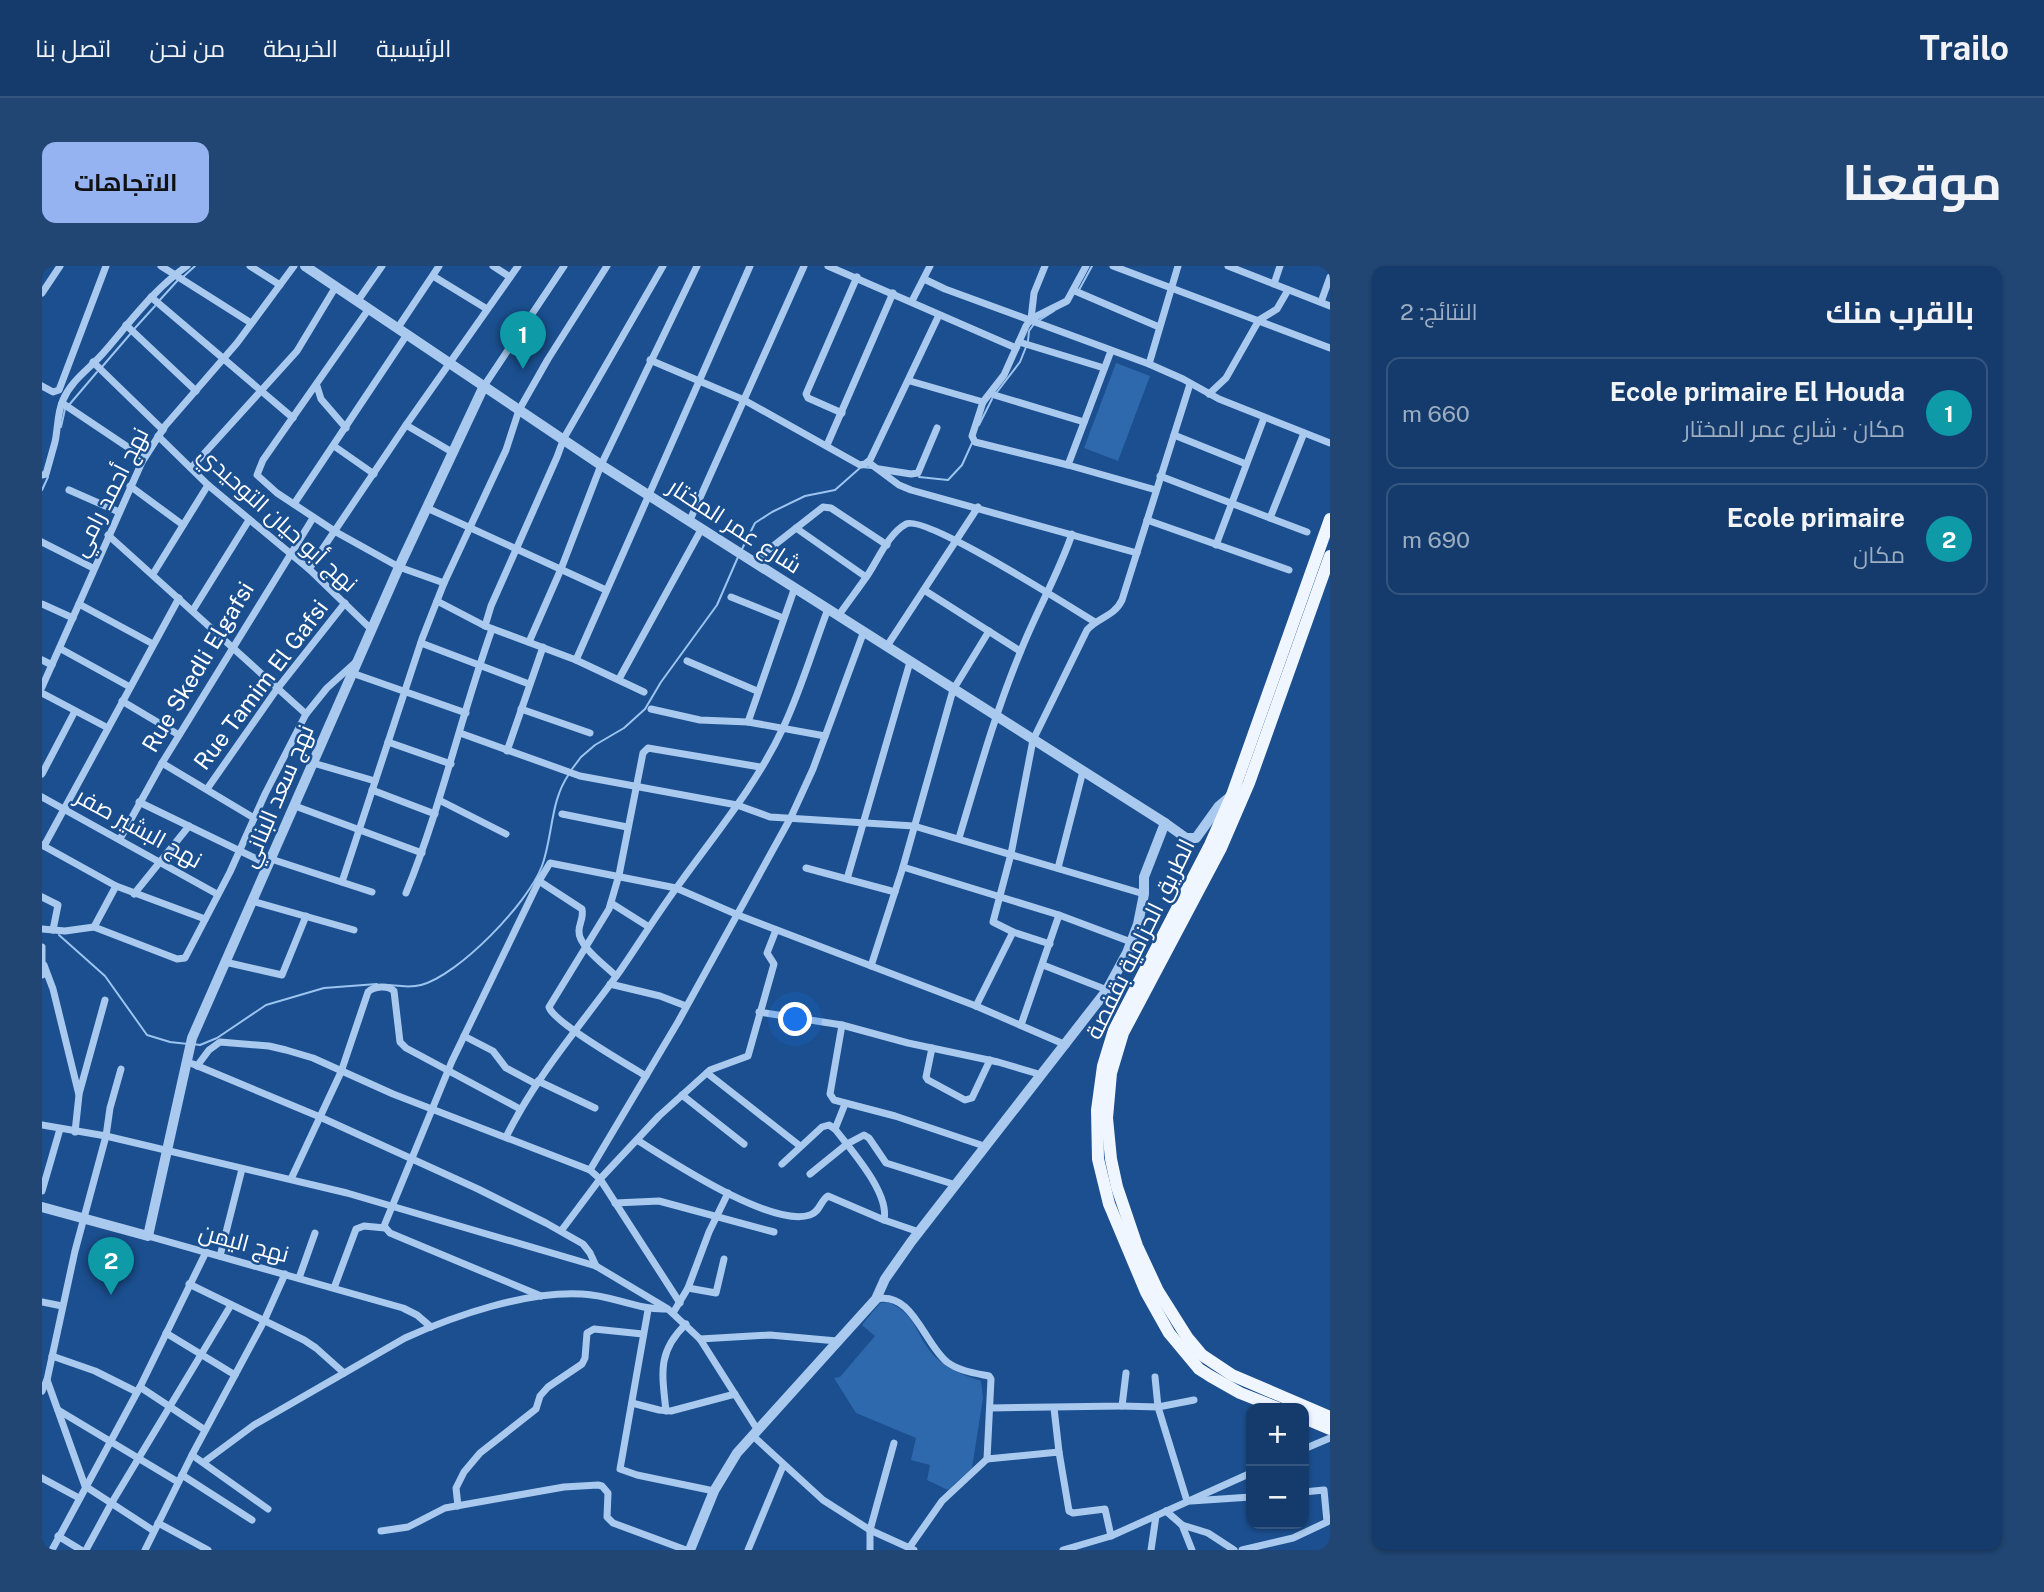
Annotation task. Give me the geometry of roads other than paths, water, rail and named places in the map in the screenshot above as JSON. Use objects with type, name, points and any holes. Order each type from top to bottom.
[{"type":"main road","name":"الطريق الحزامية بقفصة","points":[[1265,1403],[1240,1393],[1199,1368],[1169,1333],[1146,1292],[1110,1205],[1098,1159],[1096,1134],[1099,1088],[1114,1030],[1232,795],[1330,519]]},
{"type":"main road","name":"الطريق الحزامية بقفصة","points":[[1330,556],[1249,783],[1230,826],[1123,1032],[1111,1073],[1107,1118],[1117,1187],[1137,1245],[1158,1291],[1187,1337],[1216,1366],[1233,1376],[1330,1417]]},
{"type":"main road","points":[[1309,1420],[1330,1429]]},
{"type":"street","points":[[42,293],[60,266]]},
{"type":"street","points":[[42,386],[53,391],[59,390],[106,266]]},
{"type":"street","points":[[161,266],[251,323]]},
{"type":"street","points":[[42,475],[46,474],[52,453],[62,403],[77,379],[151,298],[187,266]]},
{"type":"street","points":[[250,266],[280,285]]},
{"type":"street","name":"نهج أحمد رامي","points":[[42,690],[93,568],[144,458],[160,433],[224,359],[294,266]]},
{"type":"street","name":"شارع عمر المختار","points":[[305,266],[601,465],[1186,838],[1196,838],[1219,806],[1232,795]]},
{"type":"street","points":[[357,302],[382,266]]},
{"type":"street","points":[[294,504],[346,428],[439,266]]},
{"type":"street","points":[[493,266],[510,276]]},
{"type":"street","points":[[309,569],[518,266]]},
{"type":"street","points":[[484,387],[564,266]]},
{"type":"street","points":[[342,882],[404,692],[444,583],[506,450],[519,410],[607,266]]},
{"type":"street","points":[[406,893],[451,764],[489,627],[491,606],[564,438],[663,266]]},
{"type":"street","points":[[529,642],[561,569],[601,465],[696,266]]},
{"type":"street","points":[[576,660],[750,266]]},
{"type":"street","points":[[690,520],[804,266]]},
{"type":"street","points":[[828,266],[1017,345],[1104,368]]},
{"type":"street","points":[[912,301],[930,266]]},
{"type":"street","points":[[1045,266],[1034,293],[1031,320],[1004,375],[983,402],[972,436],[975,442],[1156,490]]},
{"type":"street","points":[[1031,320],[1067,301],[1075,291],[1086,266]]},
{"type":"street","points":[[1113,266],[1330,348]]},
{"type":"street","points":[[1149,364],[1178,266]]},
{"type":"street","points":[[1274,284],[1280,266]]},
{"type":"street","points":[[1231,267],[1330,306]]},
{"type":"street","points":[[433,276],[488,309]]},
{"type":"street","points":[[842,413],[808,398],[806,394],[857,277]]},
{"type":"street","points":[[1321,302],[1330,278]]},
{"type":"street","points":[[924,279],[1149,364],[1209,394],[1330,443]]},
{"type":"street","points":[[191,468],[297,351],[335,288]]},
{"type":"street","points":[[1209,394],[1226,378],[1259,320],[1277,309],[1288,290]]},
{"type":"street","points":[[1075,291],[1159,327]]},
{"type":"street","points":[[827,445],[893,293]]},
{"type":"street","points":[[151,298],[293,418]]},
{"type":"street","points":[[368,310],[260,465],[258,477],[336,532],[399,567],[444,583]]},
{"type":"street","points":[[650,360],[744,400],[860,465],[868,462],[940,315]]},
{"type":"street","points":[[126,325],[196,391]]},
{"type":"street","points":[[1068,465],[1111,351]]},
{"type":"street","name":"نهج أبو حيان التوحيدي","points":[[93,362],[208,485],[309,569],[373,630]]},
{"type":"street","points":[[910,381],[983,402]]},
{"type":"street","points":[[1050,944],[993,923],[1011,854],[1033,740],[1083,636],[1096,622],[1108,617],[1119,607],[1189,384]]},
{"type":"street","points":[[317,386],[321,399],[346,428]]},
{"type":"street","name":"نهج سعد البناني","points":[[148,1236],[191,1038],[399,567],[484,387]]},
{"type":"street","points":[[990,394],[1084,422]]},
{"type":"street","points":[[62,403],[144,458]]},
{"type":"street","points":[[1216,545],[1264,418]]},
{"type":"street","points":[[406,425],[452,452]]},
{"type":"street","points":[[878,469],[918,473],[936,428]]},
{"type":"street","points":[[1270,518],[1304,433]]},
{"type":"street","points":[[1174,435],[1246,464]]},
{"type":"street","points":[[334,446],[374,474]]},
{"type":"street","points":[[868,462],[899,485],[1137,553]]},
{"type":"street","points":[[1160,476],[1307,532]]},
{"type":"street","points":[[153,574],[208,485]]},
{"type":"street","points":[[130,486],[183,525]]},
{"type":"street","points":[[69,490],[119,512]]},
{"type":"street","points":[[754,561],[821,508],[827,507],[887,545]]},
{"type":"street","points":[[887,646],[978,507]]},
{"type":"street","points":[[427,508],[606,590]]},
{"type":"street","name":"Rue Skedli Elgafsi","points":[[120,839],[162,763],[313,518]]},
{"type":"street","points":[[193,610],[249,520]]},
{"type":"street","points":[[1147,520],[1289,570]]},
{"type":"street","points":[[839,615],[887,545],[902,527],[910,523],[930,527],[957,540],[1096,622]]},
{"type":"street","points":[[619,679],[702,528]]},
{"type":"street","points":[[796,528],[866,577]]},
{"type":"street","points":[[959,838],[996,716],[1020,651],[1072,534]]},
{"type":"street","points":[[108,535],[306,714]]},
{"type":"street","points":[[42,542],[93,568]]},
{"type":"street","points":[[748,722],[795,587]]},
{"type":"street","points":[[924,590],[1020,651]]},
{"type":"street","points":[[731,597],[783,618]]},
{"type":"street","points":[[179,598],[43,845],[116,886],[205,919]]},
{"type":"street","points":[[437,601],[489,627],[576,660],[644,692]]},
{"type":"street","name":"Rue Tamim El Gafsi","points":[[207,789],[277,689],[345,603]]},
{"type":"street","points":[[42,604],[73,618]]},
{"type":"street","points":[[79,604],[153,644]]},
{"type":"street","points":[[506,1137],[537,1082],[737,805],[783,728],[828,608]]},
{"type":"street","points":[[590,1170],[738,915],[791,817],[864,631]]},
{"type":"street","points":[[871,966],[903,867],[953,690],[989,631]]},
{"type":"street","points":[[421,643],[530,684]]},
{"type":"street","points":[[507,751],[543,648]]},
{"type":"street","points":[[61,649],[130,687]]},
{"type":"street","points":[[42,660],[52,665]]},
{"type":"street","points":[[42,929],[94,927],[181,959],[188,954],[306,714],[327,688],[358,660]]},
{"type":"street","points":[[687,662],[757,691]]},
{"type":"street","points":[[846,879],[910,662]]},
{"type":"street","points":[[352,673],[466,713]]},
{"type":"street","points":[[42,690],[107,728]]},
{"type":"street","points":[[121,701],[179,735]]},
{"type":"street","points":[[521,709],[590,733]]},
{"type":"street","points":[[651,709],[700,720],[748,722],[825,736]]},
{"type":"street","points":[[42,774],[75,711]]},
{"type":"street","points":[[460,733],[580,776],[737,805],[770,817],[914,826],[1144,894]]},
{"type":"street","points":[[388,742],[451,764]]},
{"type":"street","points":[[646,1076],[575,1031],[551,1013],[549,1007],[585,946],[602,923],[611,903],[643,752],[648,748],[760,767]]},
{"type":"street","points":[[162,763],[254,818]]},
{"type":"street","points":[[313,763],[375,781]]},
{"type":"street","points":[[1058,868],[1083,771]]},
{"type":"street","points":[[372,790],[435,814]]},
{"type":"street","name":"نهج البشير صفر","points":[[42,797],[217,894]]},
{"type":"street","points":[[439,800],[506,834]]},
{"type":"street","points":[[139,802],[270,862],[372,892]]},
{"type":"street","points":[[295,806],[422,853]]},
{"type":"street","points":[[562,814],[627,827]]},
{"type":"street","points":[[381,1531],[408,1527],[422,1522],[437,1511],[458,1506],[564,1487],[602,1486],[608,1493],[609,1520],[688,1550],[714,1491],[732,1460],[876,1299],[885,1279],[919,1232],[1107,990],[1131,942],[1141,910],[1144,877],[1164,823]]},
{"type":"street","points":[[134,894],[189,826]]},
{"type":"street","points":[[385,1228],[385,1222],[464,1036],[539,881],[547,866],[553,863],[676,888],[776,930],[976,1006],[1066,1045]]},
{"type":"street","points":[[903,867],[1059,915],[1131,942]]},
{"type":"street","points":[[806,868],[895,892]]},
{"type":"street","points":[[539,881],[582,909],[584,913],[579,935],[585,946],[616,975]]},
{"type":"street","points":[[94,927],[116,886]]},
{"type":"street","points":[[42,897],[58,905],[53,930]]},
{"type":"street","points":[[252,901],[354,930]]},
{"type":"street","points":[[611,903],[649,928]]},
{"type":"street","points":[[1021,1025],[1059,915]]},
{"type":"street","points":[[225,962],[282,975],[306,916]]},
{"type":"street","points":[[561,1231],[600,1179],[682,1095],[715,1068],[748,1056],[774,964],[767,953],[776,930]]},
{"type":"street","points":[[976,1006],[1013,932]]},
{"type":"street","points":[[42,947],[44,965],[53,989],[79,1095]]},
{"type":"street","points":[[42,975],[44,965]]},
{"type":"street","points":[[1043,965],[1107,990]]},
{"type":"street","points":[[610,984],[660,996],[686,1006]]},
{"type":"street","points":[[291,1180],[341,1072],[368,992],[375,988],[389,988],[394,991],[402,1045],[520,1109]]},
{"type":"street","points":[[75,1132],[79,1095],[105,1000]]},
{"type":"street","points":[[759,1012],[842,1025],[990,1060],[1042,1076]]},
{"type":"street","points":[[842,1025],[831,1094],[834,1100],[895,1116],[984,1146]]},
{"type":"street","points":[[464,1036],[497,1054],[506,1068],[595,1108]]},
{"type":"street","points":[[197,1066],[214,1045],[227,1042],[286,1050],[313,1058],[432,1109],[590,1170],[600,1179],[680,1303]]},
{"type":"street","points":[[932,1048],[928,1080],[965,1100],[972,1098],[990,1060]]},
{"type":"street","points":[[187,1057],[197,1066],[320,1117],[478,1189],[561,1231],[587,1248],[596,1266]]},
{"type":"street","points":[[42,1391],[47,1380],[62,1306],[121,1069]]},
{"type":"street","points":[[707,1073],[800,1146]]},
{"type":"street","points":[[682,1095],[744,1144]]},
{"type":"street","points":[[835,1129],[845,1104]]},
{"type":"street","points":[[42,1125],[106,1136],[291,1180],[596,1266],[671,1311],[686,1324],[700,1339],[735,1394],[755,1432],[783,1466],[823,1500],[870,1530],[912,1549],[943,1500],[987,1459],[1059,1452]]},
{"type":"street","points":[[782,1164],[825,1125],[835,1129],[882,1198],[884,1220]]},
{"type":"street","points":[[42,1191],[60,1129]]},
{"type":"street","points":[[810,1174],[847,1144],[866,1135],[886,1163],[956,1185]]},
{"type":"street","points":[[637,1140],[728,1193],[780,1215],[809,1215],[816,1211],[828,1196],[919,1232]]},
{"type":"street","points":[[220,1256],[242,1169]]},
{"type":"street","points":[[204,1462],[254,1425],[405,1338],[430,1327],[500,1305],[541,1296],[604,1296],[648,1310],[671,1311],[680,1303],[688,1288],[728,1193]]},
{"type":"street","points":[[615,1203],[659,1201],[774,1232]]},
{"type":"street","name":"نهج اليمن","points":[[42,1207],[403,1308],[417,1315],[430,1327]]},
{"type":"street","points":[[334,1288],[356,1229],[364,1226],[385,1228],[410,1242],[541,1296]]},
{"type":"street","points":[[299,1278],[315,1233]]},
{"type":"street","points":[[52,1550],[138,1389],[206,1252]]},
{"type":"street","points":[[688,1288],[716,1293],[724,1259]]},
{"type":"street","points":[[145,1550],[180,1478],[264,1321],[285,1274]]},
{"type":"street","points":[[189,1284],[316,1348],[344,1373]]},
{"type":"street","points":[[876,1299],[891,1299],[907,1307],[934,1350],[953,1366],[990,1376],[987,1459]]},
{"type":"street","points":[[42,1302],[62,1306]]},
{"type":"street","points":[[86,1550],[231,1305]]},
{"type":"street","points":[[648,1310],[620,1469],[714,1491]]},
{"type":"street","points":[[666,1411],[663,1379],[666,1348],[686,1324]]},
{"type":"street","points":[[458,1506],[456,1488],[464,1472],[480,1453],[536,1409],[540,1396],[548,1387],[584,1361],[587,1333],[594,1329],[643,1334]]},
{"type":"street","points":[[166,1333],[235,1375]]},
{"type":"street","points":[[700,1339],[747,1335],[837,1341]]},
{"type":"street","points":[[52,1356],[138,1389],[205,1430]]},
{"type":"street","points":[[1122,1406],[1126,1373]]},
{"type":"street","points":[[1155,1377],[1158,1407],[1187,1501]]},
{"type":"street","points":[[47,1380],[85,1486],[154,1531]]},
{"type":"street","points":[[632,1403],[666,1411],[735,1394]]},
{"type":"street","points":[[990,1408],[1158,1407],[1194,1400]]},
{"type":"street","points":[[1054,1408],[1069,1511],[1073,1513],[1105,1509],[1111,1535]]},
{"type":"street","points":[[58,1410],[252,1520]]},
{"type":"street","points":[[1309,1447],[1330,1438]]},
{"type":"street","points":[[870,1550],[870,1530],[894,1443]]},
{"type":"street","points":[[192,1455],[268,1509]]},
{"type":"street","points":[[748,1550],[783,1466]]},
{"type":"street","points":[[1063,1550],[1111,1535],[1246,1475]]},
{"type":"street","points":[[42,1478],[79,1498]]},
{"type":"street","points":[[1242,1550],[1293,1538],[1329,1525],[1324,1490],[1309,1492]]},
{"type":"street","points":[[1187,1501],[1246,1497]]},
{"type":"street","points":[[1166,1511],[1182,1525],[1209,1533],[1234,1550]]},
{"type":"street","points":[[1151,1550],[1156,1516]]},
{"type":"street","points":[[158,1523],[208,1550]]},
{"type":"street","points":[[1182,1525],[1192,1550]]},
{"type":"street","points":[[58,1536],[81,1550]]},
{"type":"waterway","points":[[183,277],[195,266]]},
{"type":"waterway","points":[[1079,290],[1092,266]]},
{"type":"waterway","points":[[158,302],[178,280]]},
{"type":"waterway","points":[[135,328],[155,306]]},
{"type":"waterway","points":[[1038,321],[1054,311]]},
{"type":"waterway","points":[[1028,341],[1029,331],[1034,324]]},
{"type":"waterway","points":[[101,368],[132,332]]},
{"type":"waterway","points":[[997,392],[1020,362],[1026,347]]},
{"type":"waterway","points":[[69,405],[97,372]]},
{"type":"waterway","points":[[979,425],[992,399]]},
{"type":"waterway","points":[[61,427],[65,409]]},
{"type":"waterway","points":[[919,477],[948,480],[962,465],[972,443]]},
{"type":"waterway","points":[[742,549],[755,523],[772,512],[805,496],[835,490],[861,467],[872,468]]},
{"type":"waterway","points":[[42,490],[48,477]]},
{"type":"waterway","points":[[572,769],[595,745],[624,728],[645,709],[661,682],[717,605],[738,557]]},
{"type":"waterway","points":[[389,985],[417,986],[437,979],[472,953],[508,917],[523,899],[542,866],[558,796],[569,774]]},
{"type":"waterway","points":[[59,935],[105,976],[147,1035],[188,1044]]},
{"type":"waterway","points":[[193,1044],[200,1045],[217,1038],[266,1005],[324,988],[377,984]]},
{"type":"place","name":"Ecole primaire El Houda","points":[[523,369]]},
{"type":"place","name":"Ecole primaire","points":[[111,1295]]}]
